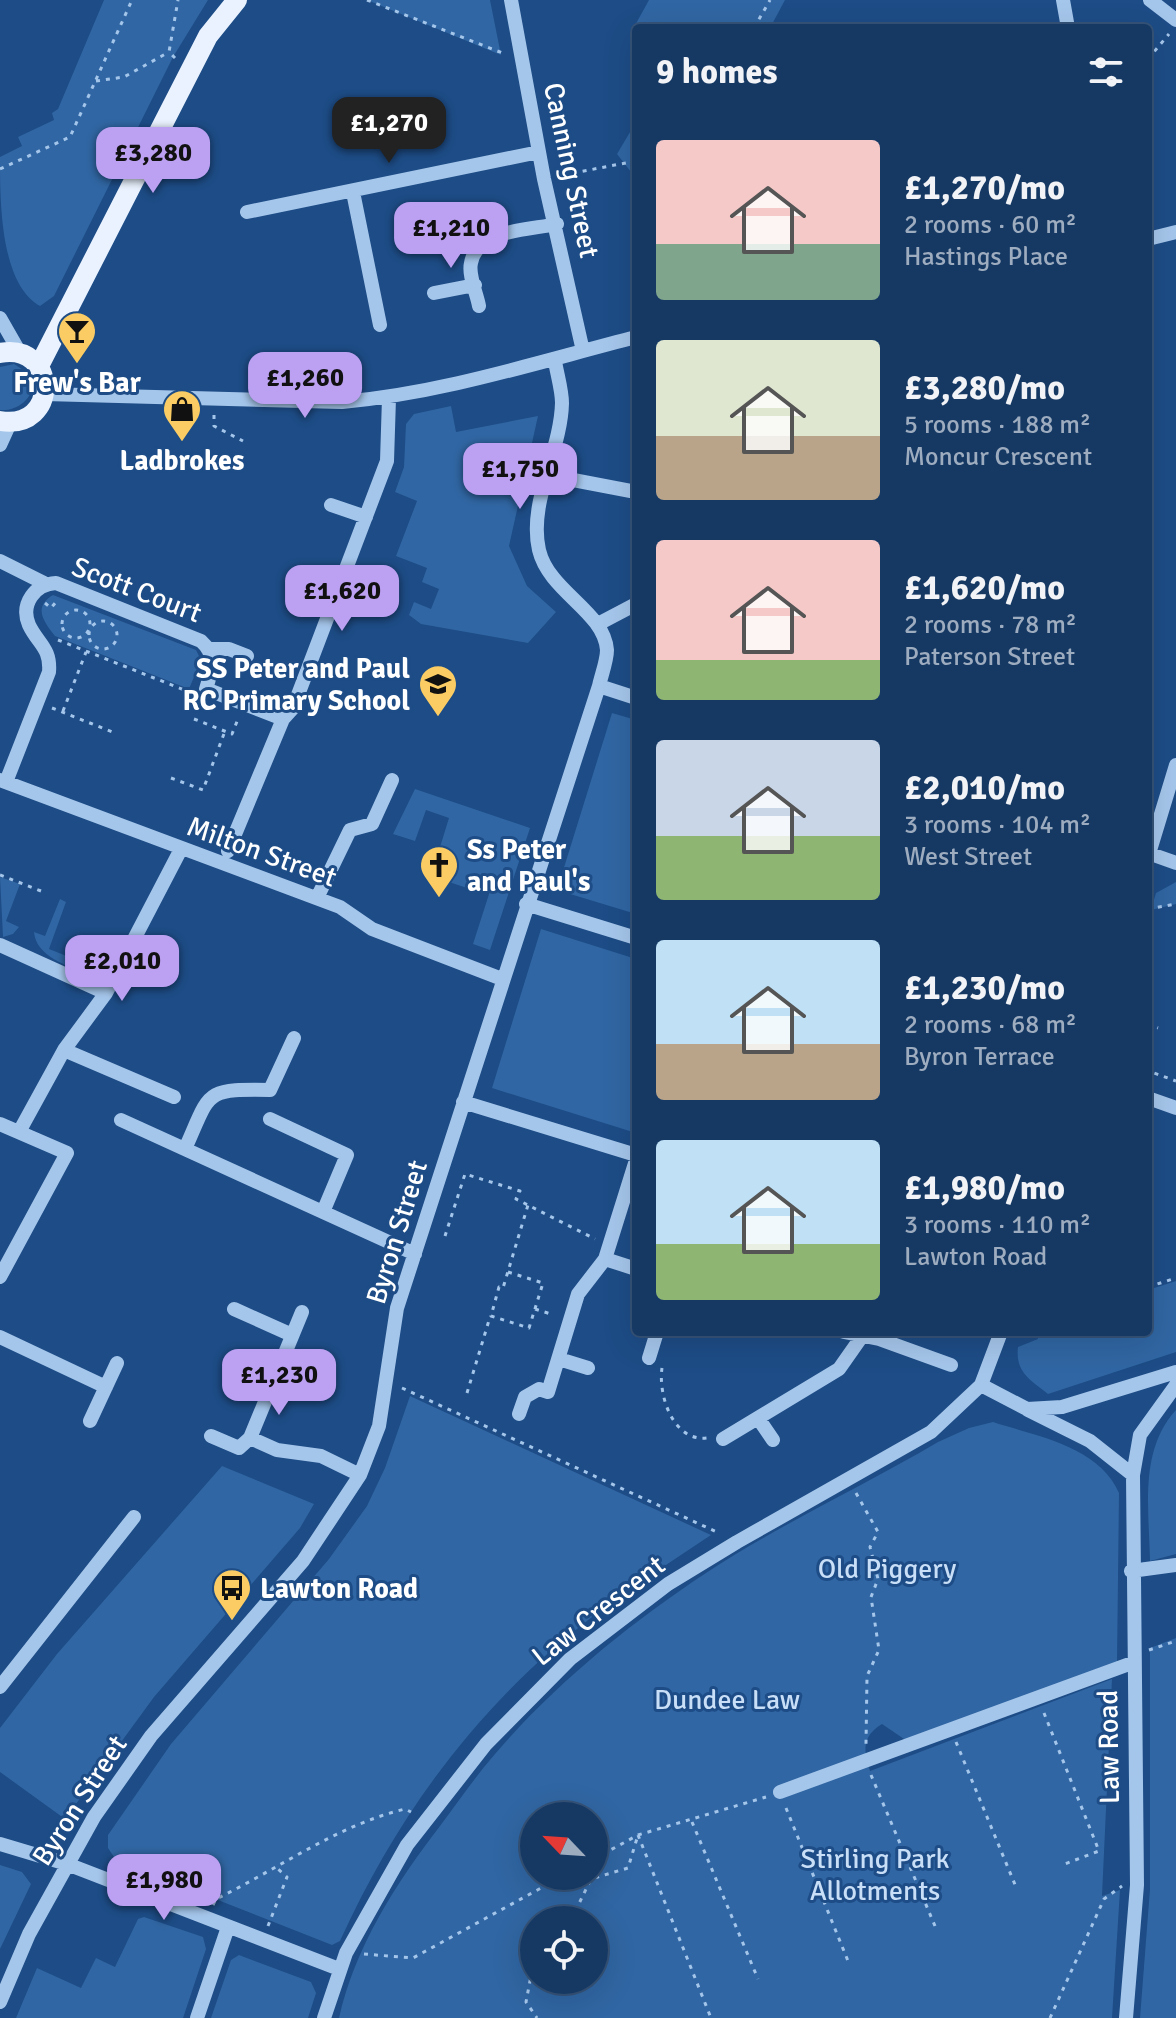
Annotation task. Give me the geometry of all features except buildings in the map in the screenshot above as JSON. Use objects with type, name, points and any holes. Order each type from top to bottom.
[{"type":"main road","points":[[5,422],[32,415],[45,394],[39,366],[208,36],[237,0]]},
{"type":"main road","points":[[10,353],[39,366]]},
{"type":"street","name":"Canning Street","points":[[511,0],[539,152],[583,351]]},
{"type":"street","points":[[1063,0],[1067,24]]},
{"type":"street","points":[[1150,0],[1176,23]]},
{"type":"street","points":[[247,212],[539,152]]},
{"type":"street","points":[[353,192],[380,325]]},
{"type":"street","points":[[479,306],[470,264],[480,245],[494,236],[557,224]]},
{"type":"street","points":[[1152,238],[1176,232]]},
{"type":"street","points":[[434,293],[475,285]]},
{"type":"street","points":[[0,318],[10,353]]},
{"type":"street","points":[[45,394],[342,402],[389,398],[555,361],[632,338]]},
{"type":"street","points":[[555,361],[562,403],[537,521],[538,547],[545,568],[598,624],[632,606]]},
{"type":"street","points":[[228,851],[283,719],[293,708],[387,461],[389,398]]},
{"type":"street","points":[[0,445],[5,422]]},
{"type":"street","points":[[547,475],[632,491]]},
{"type":"street","points":[[331,505],[366,517]]},
{"type":"street","points":[[0,561],[38,588]]},
{"type":"street","name":"Scott Court","points":[[3,781],[49,672],[50,657],[45,644],[29,625],[27,608],[38,588],[56,583],[201,641],[211,649],[213,665],[206,689],[283,719]]},
{"type":"street","name":"Byron Street","points":[[0,2002],[29,1934],[94,1817],[151,1736],[303,1561],[360,1475],[379,1426],[397,1308],[599,686],[607,650],[598,624]]},
{"type":"street","points":[[211,649],[229,649],[247,656]]},
{"type":"street","points":[[599,686],[632,697]]},
{"type":"street","points":[[1152,842],[1176,765]]},
{"type":"street","points":[[317,898],[350,830],[372,824],[392,780]]},
{"type":"street","name":"Milton Street","points":[[3,781],[181,849],[224,861],[340,907],[372,929],[502,979]]},
{"type":"street","points":[[19,1132],[64,1050],[106,993],[181,849]]},
{"type":"street","points":[[1152,856],[1176,863]]},
{"type":"street","points":[[526,904],[632,937]]},
{"type":"street","points":[[0,945],[106,993]]},
{"type":"street","points":[[185,1149],[209,1097],[222,1089],[270,1090],[294,1038]]},
{"type":"street","points":[[64,1050],[174,1097]]},
{"type":"street","points":[[1152,1099],[1176,1108]]},
{"type":"street","points":[[463,1102],[632,1156]]},
{"type":"street","points":[[270,1119],[347,1155],[323,1212]]},
{"type":"street","points":[[121,1120],[415,1254]]},
{"type":"street","points":[[0,1124],[67,1153],[0,1277]]},
{"type":"street","points":[[519,1414],[525,1397],[539,1389],[548,1392],[578,1294],[607,1253],[632,1170]]},
{"type":"street","points":[[607,1253],[632,1267]]},
{"type":"street","points":[[234,1309],[292,1335]]},
{"type":"street","points":[[211,1436],[239,1448],[250,1438],[302,1312]]},
{"type":"street","points":[[649,1358],[656,1336]]},
{"type":"street","points":[[723,1439],[839,1369],[863,1336]]},
{"type":"street","points":[[868,1336],[951,1365]]},
{"type":"street","points":[[999,1336],[981,1385],[1090,1441],[1133,1475]]},
{"type":"street","points":[[0,1337],[106,1387]]},
{"type":"street","points":[[559,1359],[588,1368]]},
{"type":"street","points":[[90,1421],[117,1363]]},
{"type":"street","points":[[1027,1409],[1062,1407],[1176,1372]]},
{"type":"street","name":"Law Crescent","points":[[324,2018],[346,1953],[407,1845],[486,1744],[570,1659],[668,1584],[931,1432],[981,1385]]},
{"type":"street","name":"Law Road","points":[[1126,2018],[1137,1885],[1131,1571],[1133,1475],[1140,1435],[1176,1385]]},
{"type":"street","points":[[758,1418],[773,1440]]},
{"type":"street","points":[[250,1438],[277,1450],[321,1456],[360,1475]]},
{"type":"street","points":[[0,1687],[134,1517]]},
{"type":"street","points":[[1131,1571],[1176,1565]]},
{"type":"street","points":[[780,1792],[1038,1700],[1132,1657]]},
{"type":"street","points":[[0,1844],[67,1864],[339,1969]]},
{"type":"street","points":[[197,2018],[228,1927]]},
{"type":"path","points":[[0,169],[70,137],[132,0]]},
{"type":"path","points":[[169,52],[178,0]]},
{"type":"path","points":[[367,0],[501,55],[521,51]]},
{"type":"path","points":[[756,24],[770,0]]},
{"type":"path","points":[[1152,54],[1176,23]]},
{"type":"path","points":[[96,81],[124,77],[169,52]]},
{"type":"path","points":[[169,52],[192,67]]},
{"type":"path","points":[[563,175],[632,162]]},
{"type":"path","points":[[215,399],[214,426],[243,441]]},
{"type":"path","points":[[38,588],[51,608],[58,599],[86,615],[89,630],[89,641],[97,648],[111,647],[116,640],[114,626],[108,621],[97,622],[89,630],[76,638],[65,633],[63,619],[75,610]]},
{"type":"path","points":[[45,644],[56,639],[203,698]]},
{"type":"path","points":[[63,713],[86,652]]},
{"type":"path","points":[[37,703],[115,733]]},
{"type":"path","points":[[194,719],[232,734],[243,703]]},
{"type":"path","points":[[171,778],[203,790],[225,731]]},
{"type":"path","points":[[0,881],[2,876],[41,891]]},
{"type":"path","points":[[1152,908],[1176,904]]},
{"type":"path","points":[[1152,1026],[1158,1028]]},
{"type":"path","points":[[1152,1079],[1154,1073],[1176,1081]]},
{"type":"path","points":[[445,1236],[465,1174],[520,1191],[516,1199],[607,1253]]},
{"type":"path","points":[[467,1393],[528,1205]]},
{"type":"path","points":[[491,1316],[529,1328],[543,1283],[508,1272]]},
{"type":"path","points":[[1152,1286],[1176,1278]]},
{"type":"path","points":[[535,1309],[571,1320]]},
{"type":"path","points":[[649,1358],[662,1362],[659,1387],[671,1419],[689,1434],[705,1439],[718,1431],[723,1439]]},
{"type":"path","points":[[388,1382],[737,1542]]},
{"type":"path","points":[[848,1479],[878,1532],[870,1547],[878,1579],[871,1597],[879,1650],[867,1676],[865,1762],[935,1926]]},
{"type":"path","points":[[1132,1657],[1176,1641]]},
{"type":"path","points":[[1038,1700],[1099,1851],[1062,1865]]},
{"type":"path","points":[[952,1731],[1016,1887]]},
{"type":"path","points":[[608,1851],[638,1835],[692,1822],[780,1792],[848,1961]]},
{"type":"path","points":[[208,1919],[216,1899],[379,1815],[405,1809],[425,1820]]},
{"type":"path","points":[[692,1822],[758,1979]]},
{"type":"path","points":[[578,1906],[591,1879],[628,1868],[638,1835]]},
{"type":"path","points":[[638,1835],[711,2018]]},
{"type":"path","points":[[263,1940],[287,1877],[278,1869]]},
{"type":"path","points":[[1050,2018],[1104,1899],[1124,1885]]},
{"type":"path","points":[[346,1953],[413,1958],[537,1890]]},
{"type":"path","points":[[528,1994],[526,2002],[537,2018]]},
{"type":"green space","points":[[104,0],[208,0],[173,57],[54,296],[40,306],[27,295],[17,280],[10,261],[2,218],[0,157],[22,146],[18,137],[54,120],[52,113],[58,109]]},
{"type":"green space","points":[[367,0],[490,0],[501,55]]},
{"type":"green space","points":[[649,0],[785,0],[772,24],[636,24]]},
{"type":"green space","points":[[632,129],[632,177],[617,154]]},
{"type":"green space","points":[[14,364],[31,375],[32,389],[20,405],[0,410],[0,367]]},
{"type":"green space","points":[[451,406],[456,432],[538,416],[509,546],[527,586],[556,612],[528,643],[421,624],[409,615],[414,602],[431,609],[439,589],[422,582],[427,568],[396,556],[417,501],[395,492],[404,467],[406,424],[414,414]]},
{"type":"green space","points":[[53,595],[196,650],[201,660],[189,689],[55,636],[42,614],[43,604]]},
{"type":"green space","points":[[612,713],[632,719],[632,913],[557,890]]},
{"type":"green space","points":[[415,789],[530,828],[490,950],[473,944],[490,891],[481,888],[479,892],[431,876],[449,818],[426,810],[415,841],[393,834]]},
{"type":"green space","points":[[0,877],[20,884],[6,921],[19,927],[13,934],[3,937]]},
{"type":"green space","points":[[1176,882],[1176,904],[1152,910],[1156,893]]},
{"type":"green space","points":[[60,899],[66,902],[49,949],[92,966],[87,975],[54,959],[36,941],[34,932],[45,936]]},
{"type":"green space","points":[[541,929],[632,958],[632,1132],[492,1088]]},
{"type":"green space","points":[[1176,1281],[1176,1352],[1048,1394],[1021,1369],[1018,1347],[1038,1339],[1037,1336],[1152,1336],[1152,1289]]},
{"type":"green space","points":[[410,1396],[711,1535],[630,1589],[572,1633],[519,1680],[488,1713],[458,1747],[405,1821],[340,1941],[332,1945],[116,1860],[108,1848],[108,1835],[171,1744],[329,1559],[367,1506],[385,1468]]},
{"type":"green space","points":[[1176,1410],[1176,1554],[1150,1561],[1148,1501],[1151,1462],[1164,1426]]},
{"type":"green space","points":[[993,1422],[1065,1445],[1097,1464],[1110,1477],[1119,1493],[1117,1664],[907,1741],[882,1724],[866,1744],[870,1771],[1112,1679],[1102,1896],[1120,1890],[1112,2018],[339,2018],[355,1966],[393,1893],[488,1763],[542,1704],[594,1656],[678,1592],[734,1555],[938,1442],[969,1428]]},
{"type":"green space","points":[[222,1466],[314,1504],[300,1528],[154,1697],[65,1819],[0,1772],[0,1728],[57,1654]]},
{"type":"green space","points":[[1176,1638],[1176,2018],[1140,2018],[1150,1889],[1150,1648]]},
{"type":"green space","points":[[0,1865],[22,1872],[31,1884],[0,1949]]},
{"type":"green space","points":[[144,1917],[203,1937],[206,1949],[183,2018],[16,2018],[37,1968],[81,1988],[96,1958],[115,1967],[138,1919]]},
{"type":"green space","points":[[239,1955],[311,1982],[316,1993],[308,2018],[211,2018],[231,1960]]},
{"type":"place","name":"Frew's Bar","points":[[77,365]]},
{"type":"place","name":"Ladbrokes","points":[[182,443]]},
{"type":"place","name":"SS Peter and Paul RC Primary School","points":[[438,718]]},
{"type":"place","name":"Ss Peter and Paul's","points":[[439,899]]},
{"type":"place","name":"Lawton Road","points":[[232,1622]]},
{"type":"park label","name":"Old Piggery","points":[[887,1568]]},
{"type":"park label","name":"Dundee Law","points":[[727,1699]]},
{"type":"park label","name":"Stirling Park Allotments","points":[[875,1874]]}]
